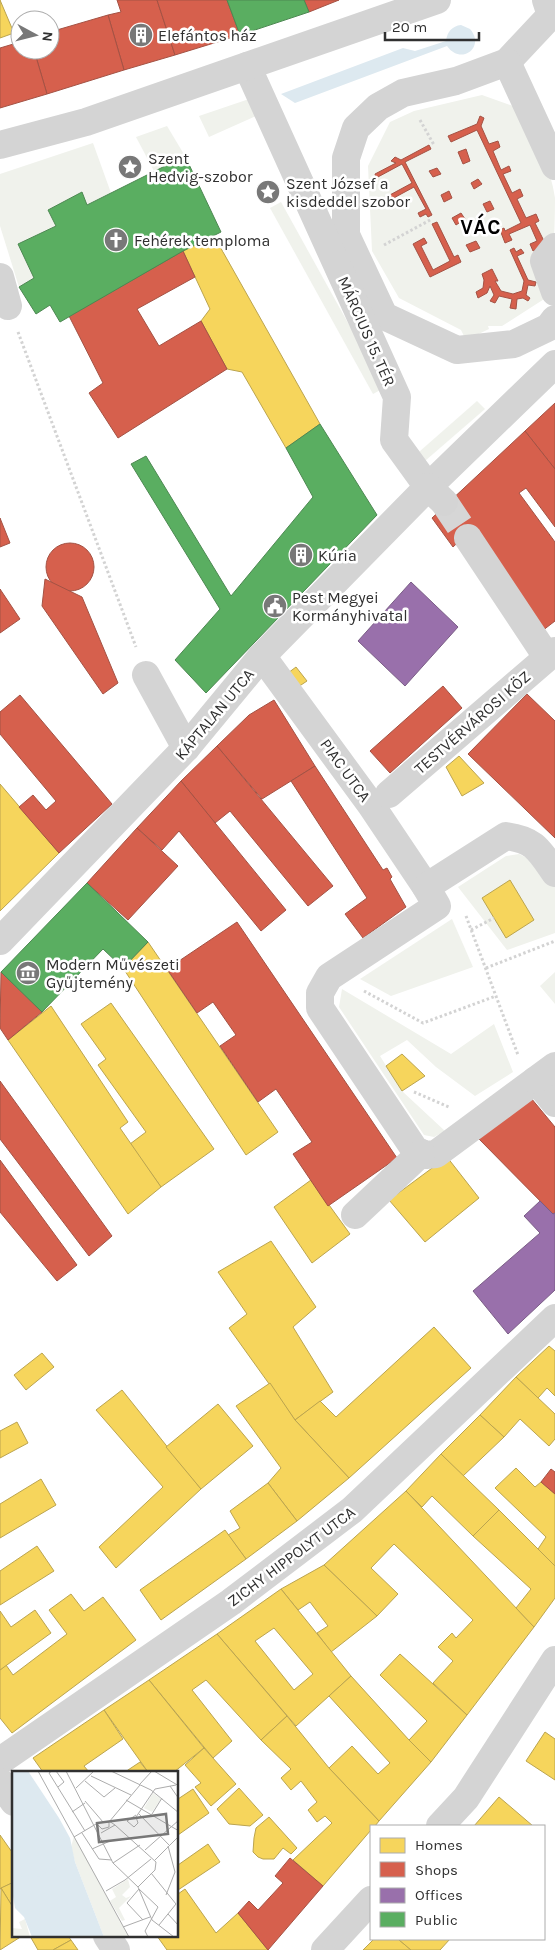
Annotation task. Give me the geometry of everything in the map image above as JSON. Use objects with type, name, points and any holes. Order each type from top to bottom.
[{"type":"street","points":[[0,145],[86,122],[437,0]]},
{"type":"street","points":[[551,9],[507,62],[456,81],[409,102],[378,107],[356,128],[346,158],[346,235],[365,256],[384,316],[457,350],[514,344],[553,326]]},
{"type":"street","points":[[507,62],[555,166]]},
{"type":"street","name":"MÁRCIUS 15. TÉR","points":[[247,66],[398,397],[394,440],[436,495]]},
{"type":"street","points":[[545,255],[555,292]]},
{"type":"street","points":[[0,277],[8,306]]},
{"type":"street","points":[[436,495],[555,364]]},
{"type":"street","name":"KÁPTALAN UTCA","points":[[0,941],[186,748],[282,634],[436,495]]},
{"type":"street","points":[[468,538],[551,654]]},
{"type":"street","name":"TESTVÉRVÁROSI KÖZ","points":[[389,794],[551,654]]},
{"type":"street","name":"PIAC UTCA","points":[[262,656],[371,806],[437,906],[336,973]]},
{"type":"street","points":[[146,675],[186,748]]},
{"type":"street","points":[[426,887],[506,836],[543,840],[555,873]]},
{"type":"street","points":[[336,973],[329,977],[320,993],[320,1008],[414,1150],[426,1155],[436,1154],[540,1077],[555,1103]]},
{"type":"street","points":[[355,1215],[422,1153]]},
{"type":"street","name":"ZICHY HIPPOLYT UTCA","points":[[0,1761],[231,1602],[352,1510],[555,1318]]},
{"type":"street","points":[[441,1825],[466,1798],[555,1660]]},
{"type":"street","points":[[0,1782],[12,1799]]},
{"type":"street","points":[[324,1950],[370,1901]]},
{"type":"street","points":[[108,1938],[116,1950]]},
{"type":"path","points":[[409,102],[434,145]]},
{"type":"path","points":[[365,256],[432,219]]},
{"type":"path","points":[[8,306],[146,675]]},
{"type":"path","points":[[465,914],[496,996],[540,1077]]},
{"type":"path","points":[[471,930],[494,918]]},
{"type":"path","points":[[486,968],[555,941]]},
{"type":"path","points":[[336,973],[346,981],[423,1023],[496,996]]},
{"type":"path","points":[[407,1089],[456,1110]]},
{"type":"shaded area","points":[[461,25],[470,29],[475,42],[470,52],[465,54],[453,52],[447,46],[295,103],[281,94],[403,48],[415,51],[446,41],[451,30]]},
{"type":"shaded area","points":[[482,95],[524,110],[546,164],[555,198],[552,294],[502,326],[488,326],[489,329],[466,340],[461,330],[399,298],[372,251],[368,166],[390,122],[414,111]]},
{"type":"shaded area","points":[[252,98],[258,115],[209,137],[199,116]]},
{"type":"shaded area","points":[[167,126],[185,156],[154,171],[136,137]]},
{"type":"shaded area","points":[[93,143],[111,193],[87,205],[56,226],[18,244],[34,278],[19,287],[0,226],[0,174]]},
{"type":"shaded area","points":[[281,202],[384,388],[373,394],[270,208]]},
{"type":"shaded area","points":[[477,401],[485,409],[418,467],[411,459]]},
{"type":"shaded area","points":[[519,854],[533,861],[555,887],[555,933],[507,950],[458,887],[506,856]]},
{"type":"shaded area","points":[[452,919],[473,967],[391,996],[360,979]]},
{"type":"shaded area","points":[[555,972],[555,1004],[540,986]]},
{"type":"shaded area","points":[[342,989],[451,1054],[494,1024],[513,1072],[475,1096],[436,1067],[407,1040],[380,1056],[402,1091],[445,1131],[434,1137],[424,1135],[339,1007]]},
{"type":"building: Homes","points":[[0,0],[10,24],[10,34],[0,38]]},
{"type":"building: Homes","points":[[214,236],[320,424],[286,448],[242,372],[227,369],[201,321],[210,309],[183,251]]},
{"type":"building: Homes","points":[[296,667],[307,681],[298,687],[288,673]]},
{"type":"building: Homes","points":[[459,756],[484,783],[462,796],[446,767]]},
{"type":"building: Homes","points":[[0,784],[59,853],[0,911]]},
{"type":"building: Homes","points":[[510,880],[534,920],[506,938],[482,898]]},
{"type":"building: Homes","points":[[148,942],[278,1132],[246,1155],[123,968]]},
{"type":"building: Homes","points":[[111,1003],[214,1149],[161,1187],[130,1144],[146,1132],[98,1065],[106,1059],[81,1024]]},
{"type":"building: Homes","points":[[51,1006],[128,1122],[120,1128],[161,1187],[128,1214],[8,1040]]},
{"type":"building: Homes","points":[[402,1054],[425,1076],[402,1091],[386,1066]]},
{"type":"building: Homes","points":[[447,1157],[479,1198],[425,1242],[389,1200]]},
{"type":"building: Homes","points":[[311,1180],[350,1234],[312,1263],[274,1207]]},
{"type":"building: Homes","points":[[271,1241],[316,1307],[293,1327],[333,1392],[295,1420],[229,1328],[247,1314],[218,1272]]},
{"type":"building: Homes","points":[[434,1327],[471,1368],[349,1478],[295,1420],[320,1401],[336,1417]]},
{"type":"building: Homes","points":[[549,1346],[555,1351],[555,1396],[547,1388],[538,1398],[516,1377]]},
{"type":"building: Homes","points":[[42,1353],[54,1367],[26,1390],[14,1375]]},
{"type":"building: Homes","points":[[516,1377],[555,1414],[555,1439],[549,1446],[520,1419],[504,1437],[480,1415]]},
{"type":"building: Homes","points":[[270,1383],[295,1420],[349,1478],[297,1521],[268,1483],[281,1468],[236,1406]]},
{"type":"building: Homes","points":[[122,1390],[201,1489],[116,1568],[99,1547],[163,1487],[96,1410]]},
{"type":"building: Homes","points":[[218,1404],[253,1446],[201,1489],[166,1447]]},
{"type":"building: Homes","points":[[480,1415],[504,1437],[463,1476],[441,1454]]},
{"type":"building: Homes","points":[[17,1422],[28,1443],[0,1458],[0,1431]]},
{"type":"building: Homes","points":[[441,1454],[499,1510],[473,1536],[432,1496],[422,1507],[406,1491]]},
{"type":"building: Homes","points":[[516,1468],[535,1487],[541,1482],[555,1494],[555,1566],[538,1549],[546,1537],[495,1488]]},
{"type":"building: Homes","points":[[41,1479],[56,1505],[0,1538],[0,1504]]},
{"type":"building: Homes","points":[[268,1483],[297,1521],[246,1559],[228,1535],[240,1528],[230,1511]]},
{"type":"building: Homes","points":[[406,1491],[534,1627],[467,1715],[433,1683],[453,1661],[438,1647],[452,1633],[456,1638],[473,1620],[394,1544],[371,1568],[398,1594],[377,1616],[324,1565]]},
{"type":"building: Homes","points":[[499,1510],[555,1566],[555,1598],[534,1627],[516,1608],[531,1589],[473,1536]]},
{"type":"building: Homes","points":[[225,1530],[246,1559],[161,1620],[140,1590]]},
{"type":"building: Homes","points":[[37,1546],[54,1571],[0,1605],[0,1571]]},
{"type":"building: Homes","points":[[324,1565],[377,1616],[331,1652],[317,1633],[328,1626],[310,1602],[298,1610],[281,1589]]},
{"type":"building: Homes","points":[[281,1589],[351,1676],[296,1726],[217,1634]],"holes":[[[274,1628],[313,1674],[294,1690],[255,1641]]]},
{"type":"building: Homes","points":[[71,1594],[84,1611],[103,1597],[136,1640],[12,1733],[0,1718],[0,1670],[6,1665],[13,1675],[67,1634],[49,1610]]},
{"type":"building: Homes","points":[[35,1610],[51,1633],[0,1670],[0,1611],[11,1627]]},
{"type":"building: Homes","points":[[217,1634],[287,1716],[261,1740],[206,1680],[192,1690],[232,1741],[213,1758],[149,1680]]},
{"type":"building: Homes","points":[[400,1654],[467,1715],[431,1762],[409,1740],[427,1721],[380,1675]]},
{"type":"building: Homes","points":[[351,1676],[431,1762],[379,1821],[329,1768],[352,1746],[378,1774],[390,1763],[329,1696]]},
{"type":"building: Homes","points":[[149,1680],[204,1748],[175,1771],[147,1771],[104,1710]]},
{"type":"building: Homes","points":[[104,1710],[123,1739],[84,1766],[88,1771],[42,1771],[33,1758]]},
{"type":"building: Homes","points":[[287,1716],[329,1768],[379,1821],[376,1825],[370,1825],[370,1831],[323,1886],[293,1860],[332,1823],[325,1816],[317,1822],[308,1810],[317,1802],[301,1781],[291,1790],[281,1778],[291,1769],[261,1740]]},
{"type":"building: Homes","points":[[545,1732],[555,1739],[555,1780],[526,1761]]},
{"type":"building: Homes","points":[[204,1748],[236,1784],[211,1806],[195,1787],[201,1783],[185,1765]]},
{"type":"building: Homes","points":[[140,1762],[147,1771],[126,1771]]},
{"type":"building: Homes","points":[[239,1788],[263,1815],[250,1826],[229,1824],[217,1809]]},
{"type":"building: Homes","points":[[193,1789],[209,1813],[179,1834],[179,1798]]},
{"type":"building: Homes","points":[[499,1797],[532,1825],[475,1825]]},
{"type":"building: Homes","points":[[269,1817],[297,1848],[291,1854],[283,1848],[274,1859],[263,1859],[253,1852],[256,1828]]},
{"type":"building: Homes","points":[[0,1835],[12,1852],[12,1883],[0,1889]]},
{"type":"building: Homes","points":[[208,1844],[220,1862],[179,1889],[179,1864]]},
{"type":"building: Homes","points":[[12,1883],[12,1906],[1,1888]]},
{"type":"building: Homes","points":[[1,1888],[12,1906],[12,1938],[19,1938],[0,1950]]},
{"type":"building: Homes","points":[[185,1889],[216,1933],[238,1913],[268,1950],[167,1950],[158,1938],[179,1938],[179,1893]]},
{"type":"building: Homes","points":[[31,1938],[70,1938],[71,1940],[53,1950],[38,1950]]},
{"type":"building: Homes","points":[[71,1940],[78,1950],[53,1950]]},
{"type":"building: Homes","points":[[373,1940],[399,1940],[411,1950],[363,1950]]},
{"type":"building: Homes","points":[[399,1940],[449,1940],[440,1950],[411,1950]]},
{"type":"building: Shops","name":"Elefántos ház","points":[[117,0],[157,0],[175,55],[124,70],[108,15],[121,12]]},
{"type":"building: Shops","points":[[157,0],[227,0],[240,35],[175,55]]},
{"type":"building: Shops","points":[[304,0],[339,0],[309,12]]},
{"type":"building: Shops","points":[[108,15],[124,70],[47,94],[37,60],[60,60],[60,29]]},
{"type":"building: Shops","points":[[10,45],[10,60],[37,60],[47,94],[0,108],[0,48]]},
{"type":"building: Shops","points":[[480,116],[484,118],[481,126],[489,144],[498,141],[500,147],[493,151],[501,170],[509,166],[511,171],[503,174],[512,193],[520,189],[523,196],[517,199],[526,218],[536,214],[539,221],[535,223],[546,245],[533,251],[530,244],[537,241],[530,225],[509,234],[512,240],[505,243],[500,230],[504,228],[505,231],[521,223],[477,130],[451,142],[448,136],[477,124]]},
{"type":"building: Shops","points":[[429,145],[431,149],[405,162],[432,215],[428,217],[426,214],[420,217],[418,213],[426,209],[414,187],[390,200],[388,196],[412,183],[402,164],[376,178],[375,174],[396,163],[391,161],[395,157],[401,160]]},
{"type":"building: Shops","points":[[466,149],[470,161],[463,164],[458,152]]},
{"type":"building: Shops","points":[[437,168],[441,174],[433,177],[429,171]]},
{"type":"building: Shops","points":[[478,179],[482,184],[474,189],[471,183]]},
{"type":"building: Shops","points":[[449,191],[452,198],[444,202],[441,195]]},
{"type":"building: Shops","points":[[490,201],[494,209],[487,212],[483,204]]},
{"type":"building: Shops","points":[[461,213],[465,219],[456,225],[452,218]]},
{"type":"building: Shops","points":[[437,222],[454,257],[458,255],[461,262],[430,277],[413,244],[424,238],[427,243],[421,246],[433,270],[450,261],[432,224]]},
{"type":"building: Shops","points":[[476,241],[480,248],[470,252],[466,245]]},
{"type":"building: Shops","points":[[514,248],[516,252],[521,249],[524,253],[517,256],[528,280],[536,282],[535,286],[528,285],[526,295],[530,298],[528,301],[523,298],[517,299],[516,309],[510,308],[512,299],[499,296],[495,303],[490,301],[494,295],[490,286],[487,293],[478,298],[476,292],[483,288],[484,280],[482,274],[492,269],[498,281],[495,281],[501,291],[513,294],[522,291],[524,281],[510,250]]},
{"type":"building: Shops","points":[[183,251],[195,277],[137,309],[159,346],[201,321],[227,369],[118,438],[89,393],[103,383],[69,316]]},
{"type":"building: Shops","points":[[555,403],[555,469],[525,431]]},
{"type":"building: Shops","points":[[525,431],[555,469],[555,527],[526,488],[519,493],[555,542],[555,621],[542,631],[469,532],[453,547],[432,518]]},
{"type":"building: Shops","points":[[0,518],[10,543],[0,547]]},
{"type":"building: Shops","points":[[65,543],[75,543],[84,547],[90,553],[94,567],[90,581],[84,587],[75,591],[65,591],[56,587],[50,581],[46,572],[46,562],[50,553],[56,547]]},
{"type":"building: Shops","points":[[45,579],[82,597],[118,683],[103,694],[42,606]]},
{"type":"building: Shops","points":[[0,589],[20,619],[0,633]]},
{"type":"building: Shops","points":[[443,686],[462,708],[390,773],[370,751]]},
{"type":"building: Shops","points":[[527,694],[555,721],[555,838],[468,754]]},
{"type":"building: Shops","points":[[20,695],[112,804],[59,853],[19,807],[33,795],[46,810],[56,801],[0,734],[0,712]]},
{"type":"building: Shops","points":[[274,700],[315,766],[262,799],[217,746],[249,715]]},
{"type":"building: Shops","points":[[217,746],[333,886],[308,906],[230,811],[215,823],[181,781]]},
{"type":"building: Shops","points":[[315,766],[383,870],[387,868],[392,877],[390,879],[406,907],[363,938],[345,914],[367,898],[291,781]]},
{"type":"building: Shops","points":[[181,781],[286,910],[261,931],[179,831],[162,850],[137,828]]},
{"type":"building: Shops","points":[[137,828],[178,866],[128,920],[87,883]]},
{"type":"building: Shops","points":[[237,922],[397,1158],[328,1206],[293,1154],[312,1142],[276,1089],[258,1102],[220,1046],[236,1035],[213,1002],[197,1013],[167,969]]},
{"type":"building: Shops","points":[[1,972],[42,1012],[8,1040],[0,1028]]},
{"type":"building: Shops","points":[[0,1081],[112,1236],[89,1256],[0,1139]]},
{"type":"building: Shops","points":[[531,1098],[555,1127],[555,1213],[553,1214],[479,1139]]},
{"type":"building: Shops","points":[[0,1160],[77,1265],[57,1281],[0,1212]]},
{"type":"building: Shops","points":[[551,1469],[555,1472],[555,1494],[541,1482]]},
{"type":"building: Shops","points":[[290,1858],[323,1886],[268,1950],[238,1913],[249,1901],[258,1910],[283,1883],[275,1876]]},
{"type":"building: Offices","points":[[411,582],[458,627],[405,686],[358,641]]},
{"type":"building: Offices","points":[[540,1201],[553,1214],[555,1213],[555,1290],[508,1334],[473,1291],[540,1233],[524,1216]]},
{"type":"building: Public","points":[[227,0],[304,0],[309,12],[240,35]]},
{"type":"building: Public","name":"Fehérek temploma","points":[[185,156],[221,232],[183,251],[60,322],[50,305],[36,314],[19,287],[34,278],[18,244],[56,226],[48,210],[82,192],[87,205]]},
{"type":"building: Public","name":"Kúria","points":[[320,424],[377,515],[206,693],[175,660],[220,609],[131,464],[146,456],[231,596],[313,497],[286,448]]},
{"type":"building: Public","points":[[87,883],[148,942],[123,968],[103,949],[42,1012],[1,972]]},
{"type":"tunnel","points":[[444,502],[468,538]]},
{"type":"place","name":"Elefántos ház","points":[[141,35]]},
{"type":"place","name":"Szent Hedvig-szobor","points":[[130,167]]},
{"type":"place","name":"Szent József a kisdeddel szobor","points":[[268,192]]},
{"type":"place","name":"Fehérek temploma","points":[[116,240]]},
{"type":"place","name":"Kúria","points":[[301,555]]},
{"type":"place","name":"Pest Megyei Kormányhivatal","points":[[275,606]]},
{"type":"place","name":"Modern Művészeti Gyűjtemény","points":[[28,973]]},
{"type":"district","name":"VÁC","points":[[481,227]]}]
